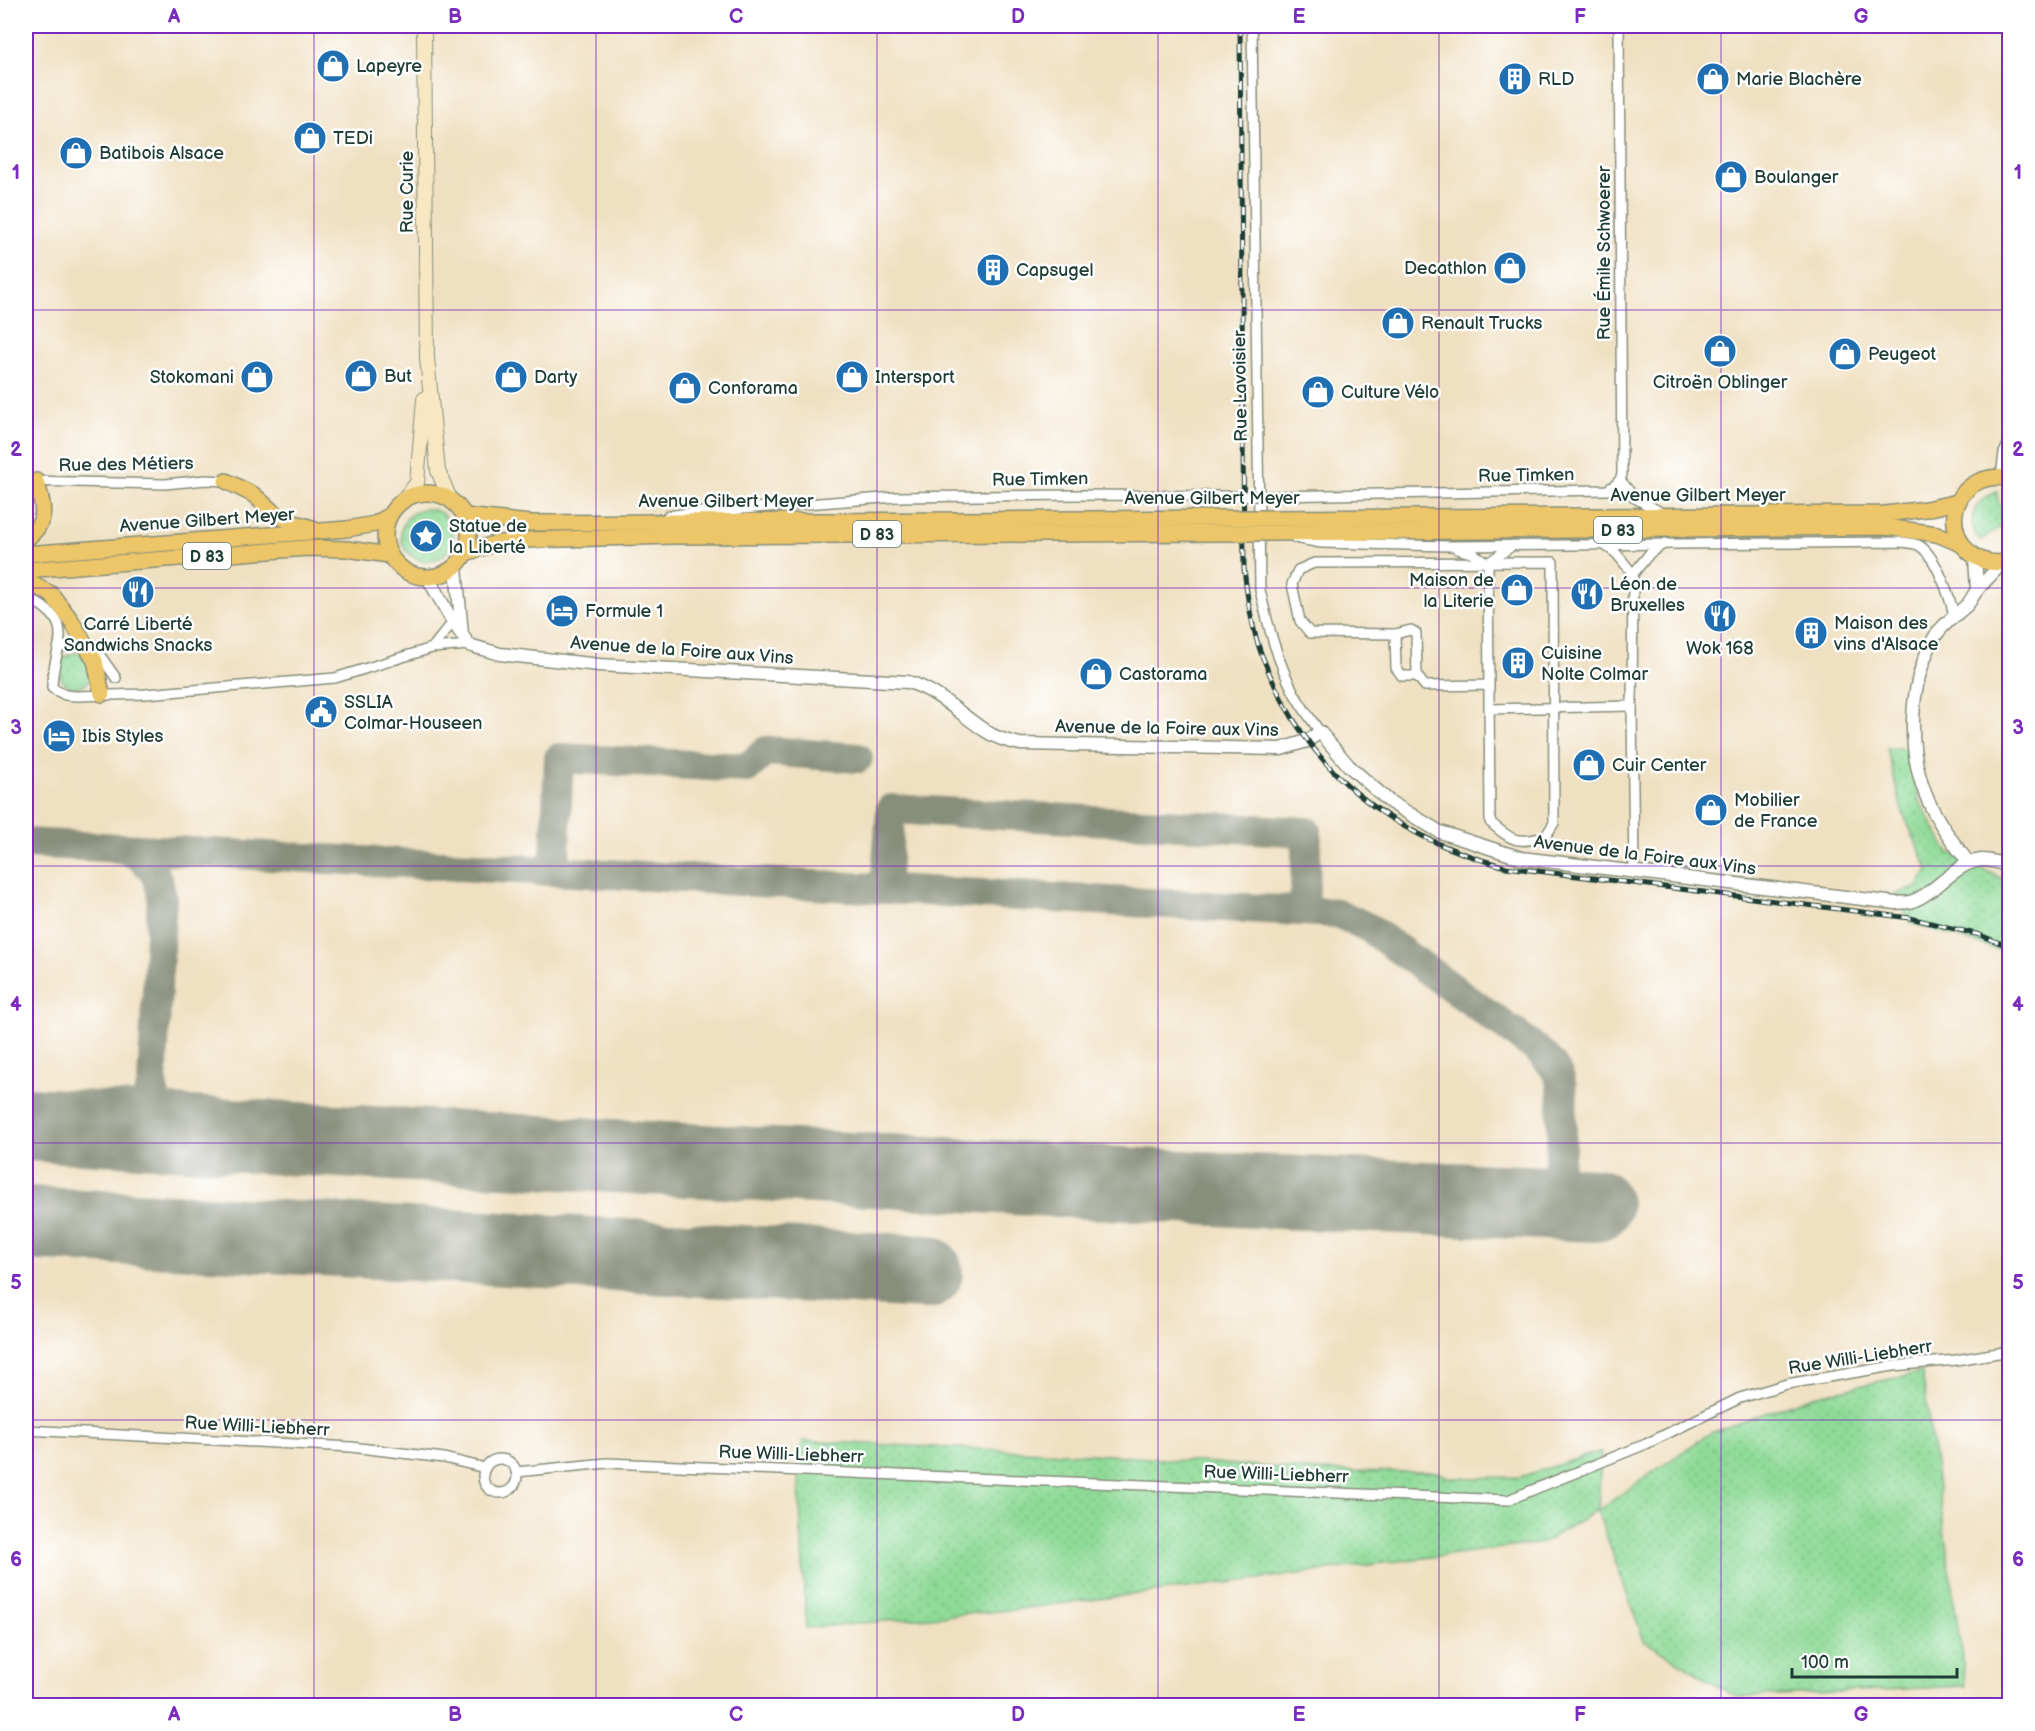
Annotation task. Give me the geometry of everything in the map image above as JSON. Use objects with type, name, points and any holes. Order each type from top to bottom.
[{"type":"main road","name":"Rue Curie","points":[[399,504],[417,483],[427,358],[424,26]]},
{"type":"main road","name":"Rue Curie","points":[[427,358],[438,471],[450,500]]},
{"type":"main road","points":[[1961,544],[1954,524],[1958,502],[1967,489],[1976,483],[1986,479],[2005,478]]},
{"type":"main road","points":[[26,539],[41,521],[43,503],[31,481]]},
{"type":"main road","points":[[226,481],[254,495],[273,512],[291,522],[320,531]]},
{"type":"main road","points":[[424,493],[437,494],[450,500],[459,507],[469,528],[470,541],[466,553],[456,567],[447,573],[428,578],[417,577],[405,572],[389,555],[385,542],[385,529],[389,516],[410,496],[424,493]]},
{"type":"main road","name":"Avenue Gilbert Meyer","points":[[1272,525],[1666,515],[1885,514],[1958,502]]},
{"type":"main road","name":"Avenue Gilbert Meyer","points":[[26,554],[364,527],[389,516]]},
{"type":"main road","name":"Avenue Gilbert Meyer","points":[[465,516],[530,524],[637,521],[1886,527],[1937,534],[1961,544],[1975,557]]},
{"type":"main road","name":"Avenue Gilbert Meyer","points":[[466,553],[494,544],[526,540],[1227,525]]},
{"type":"main road","name":"Avenue Gilbert Meyer","points":[[26,570],[314,548],[346,549],[389,555]]},
{"type":"main road","points":[[1975,557],[1986,562],[2006,562]]},
{"type":"main road","points":[[26,581],[51,594],[70,620],[95,661],[99,694]]},
{"type":"street","name":"Rue Lavoisier","points":[[1252,26],[1260,590],[1279,660],[1295,694],[1320,732]]},
{"type":"street","name":"Rue Émile Schwoerer","points":[[1619,26],[1622,453],[1620,480]]},
{"type":"street","points":[[2005,478],[2004,453],[2010,440]]},
{"type":"street","name":"Rue des Métiers","points":[[31,481],[165,484],[206,480],[226,481]]},
{"type":"street","name":"Rue Timken","points":[[637,521],[689,513],[896,497],[1271,496],[1606,490],[1615,486],[1620,480]]},
{"type":"street","points":[[1620,480],[1635,498],[1666,515]]},
{"type":"street","name":"Avenue Gilbert Meyer","points":[[1272,525],[1321,543],[1449,546],[1902,542],[1920,546],[1935,565],[1950,597],[1954,616]]},
{"type":"street","points":[[1634,873],[1633,574],[1650,553],[1665,543]]},
{"type":"street","points":[[1603,544],[1616,553],[1633,574]]},
{"type":"street","points":[[1488,563],[1513,545]]},
{"type":"street","points":[[1449,546],[1474,554],[1488,563]]},
{"type":"street","points":[[1975,557],[1977,590]]},
{"type":"street","points":[[1488,563],[1490,822],[1506,836],[1525,842],[1545,837],[1554,822],[1553,562],[1314,563],[1298,570],[1292,584],[1300,621],[1310,633],[1395,634],[1411,630],[1416,633],[1417,676],[1425,686],[1488,685]]},
{"type":"street","points":[[2006,562],[1977,590],[1968,604],[1933,640],[1925,659],[1913,707],[1913,738],[1917,767],[1926,794],[1941,824],[1969,863],[1982,860],[1994,861],[2010,867]]},
{"type":"street","points":[[456,567],[466,640]]},
{"type":"street","points":[[428,578],[466,640]]},
{"type":"street","name":"Avenue de la Foire aux Vins","points":[[26,597],[49,611],[57,622],[61,636],[52,675],[52,688],[76,696],[146,694],[335,678],[466,640],[500,654],[599,665],[908,682],[923,686],[986,732],[1020,744],[1281,749],[1307,741],[1320,732],[1349,766],[1390,802],[1440,832],[1521,858],[1896,903],[1910,902],[1924,895],[1969,863]]},
{"type":"street","points":[[432,648],[453,622]]},
{"type":"street","points":[[1395,634],[1396,668],[1402,676],[1417,676]]},
{"type":"street","points":[[60,647],[92,644],[116,678]]},
{"type":"street","points":[[1489,709],[1632,706]]},
{"type":"street","name":"Rue Willi-Liebherr","points":[[26,1430],[351,1447],[444,1458],[485,1468],[493,1460],[505,1460],[514,1467],[516,1472],[607,1463],[1508,1500],[1646,1444],[1740,1398],[1787,1384],[1870,1369],[1956,1360],[2010,1351]]},
{"type":"street","points":[[485,1468],[484,1484],[497,1493],[512,1488],[516,1472]]},
{"type":"green space","points":[[1997,492],[1998,501],[2007,518],[2003,525],[1981,540],[1973,526],[1974,512],[1983,500]]},
{"type":"green space","points":[[422,509],[432,509],[446,516],[453,535],[446,554],[432,561],[422,561],[412,557],[405,550],[401,540],[401,530],[405,520],[412,513]]},
{"type":"green space","points":[[76,653],[88,658],[93,670],[88,682],[76,687],[64,682],[59,670],[64,658]]},
{"type":"green space","points":[[1887,748],[1907,748],[1919,800],[1948,852],[2009,882],[2009,953],[1910,923],[1897,894],[1918,887],[1928,869],[1902,811]]},
{"type":"green space","points":[[1922,1372],[1966,1686],[1736,1697],[1644,1641],[1597,1510],[1543,1543],[1010,1610],[806,1628],[799,1485],[802,1441],[1110,1455],[1317,1471],[1437,1472],[1450,1478],[1520,1477],[1601,1451],[1598,1510],[1710,1433],[1814,1396]]},
{"type":"taxiway","points":[[538,871],[550,866],[555,856],[559,758],[747,768],[766,751],[858,758]]},
{"type":"taxiway","points":[[885,889],[891,809],[1307,832],[1304,911]]},
{"type":"taxiway","points":[[26,843],[1337,913],[1369,928],[1530,1044],[1556,1070],[1563,1097],[1561,1152],[1558,1164],[1548,1185],[1539,1192],[1508,1202]]},
{"type":"taxiway","points":[[102,1128],[121,1122],[135,1114],[145,1102],[152,1083],[162,896],[154,872],[149,866],[137,855],[121,848]]},
{"type":"taxiway","points":[[152,1083],[157,1102],[166,1116],[179,1126],[197,1133]]},
{"type":"runway","points":[[26,1124],[1253,1191],[1595,1205]]},
{"type":"runway","points":[[26,1223],[926,1272]]},
{"type":"railway","points":[[1240,26],[1245,579],[1258,643],[1279,695],[1301,731],[1327,764],[1356,792],[1388,817],[1424,837],[1463,854],[1506,867],[1910,918],[1980,935],[2010,947]]},
{"type":"railway","points":[[1923,1706],[2010,1701]]},
{"type":"place","name":"Lapeyre","points":[[333,66]]},
{"type":"place","name":"RLD","points":[[1515,79]]},
{"type":"place","name":"Marie Blachère","points":[[1713,79]]},
{"type":"place","name":"TEDi","points":[[310,138]]},
{"type":"place","name":"Batibois Alsace","points":[[76,153]]},
{"type":"place","name":"Boulanger","points":[[1731,177]]},
{"type":"place","name":"Decathlon","points":[[1510,268]]},
{"type":"place","name":"Capsugel","points":[[993,270]]},
{"type":"place","name":"Renault Trucks","points":[[1398,323]]},
{"type":"place","name":"Citroën Oblinger","points":[[1720,351]]},
{"type":"place","name":"Peugeot","points":[[1845,354]]},
{"type":"place","name":"But","points":[[361,376]]},
{"type":"place","name":"Stokomani","points":[[257,377]]},
{"type":"place","name":"Darty","points":[[511,377]]},
{"type":"place","name":"Intersport","points":[[852,377]]},
{"type":"place","name":"Conforama","points":[[685,388]]},
{"type":"place","name":"Culture Vélo","points":[[1318,392]]},
{"type":"place","name":"Statue de la Liberté","points":[[426,536]]},
{"type":"place","name":"Maison de la Literie","points":[[1517,590]]},
{"type":"place","name":"Carré Liberté Sandwichs Snacks","points":[[138,592]]},
{"type":"place","name":"Léon de Bruxelles","points":[[1587,594]]},
{"type":"place","name":"Formule 1","points":[[562,611]]},
{"type":"place","name":"Wok 168","points":[[1720,616]]},
{"type":"place","name":"Maison des vins d'Alsace","points":[[1811,633]]},
{"type":"place","name":"Cuisine Nolte Colmar","points":[[1518,663]]},
{"type":"place","name":"Castorama","points":[[1096,674]]},
{"type":"place","name":"SSLIA Colmar-Houseen","points":[[321,712]]},
{"type":"place","name":"Ibis Styles","points":[[59,736]]},
{"type":"place","name":"Cuir Center","points":[[1589,765]]},
{"type":"place","name":"Mobilier de France","points":[[1711,810]]}]
